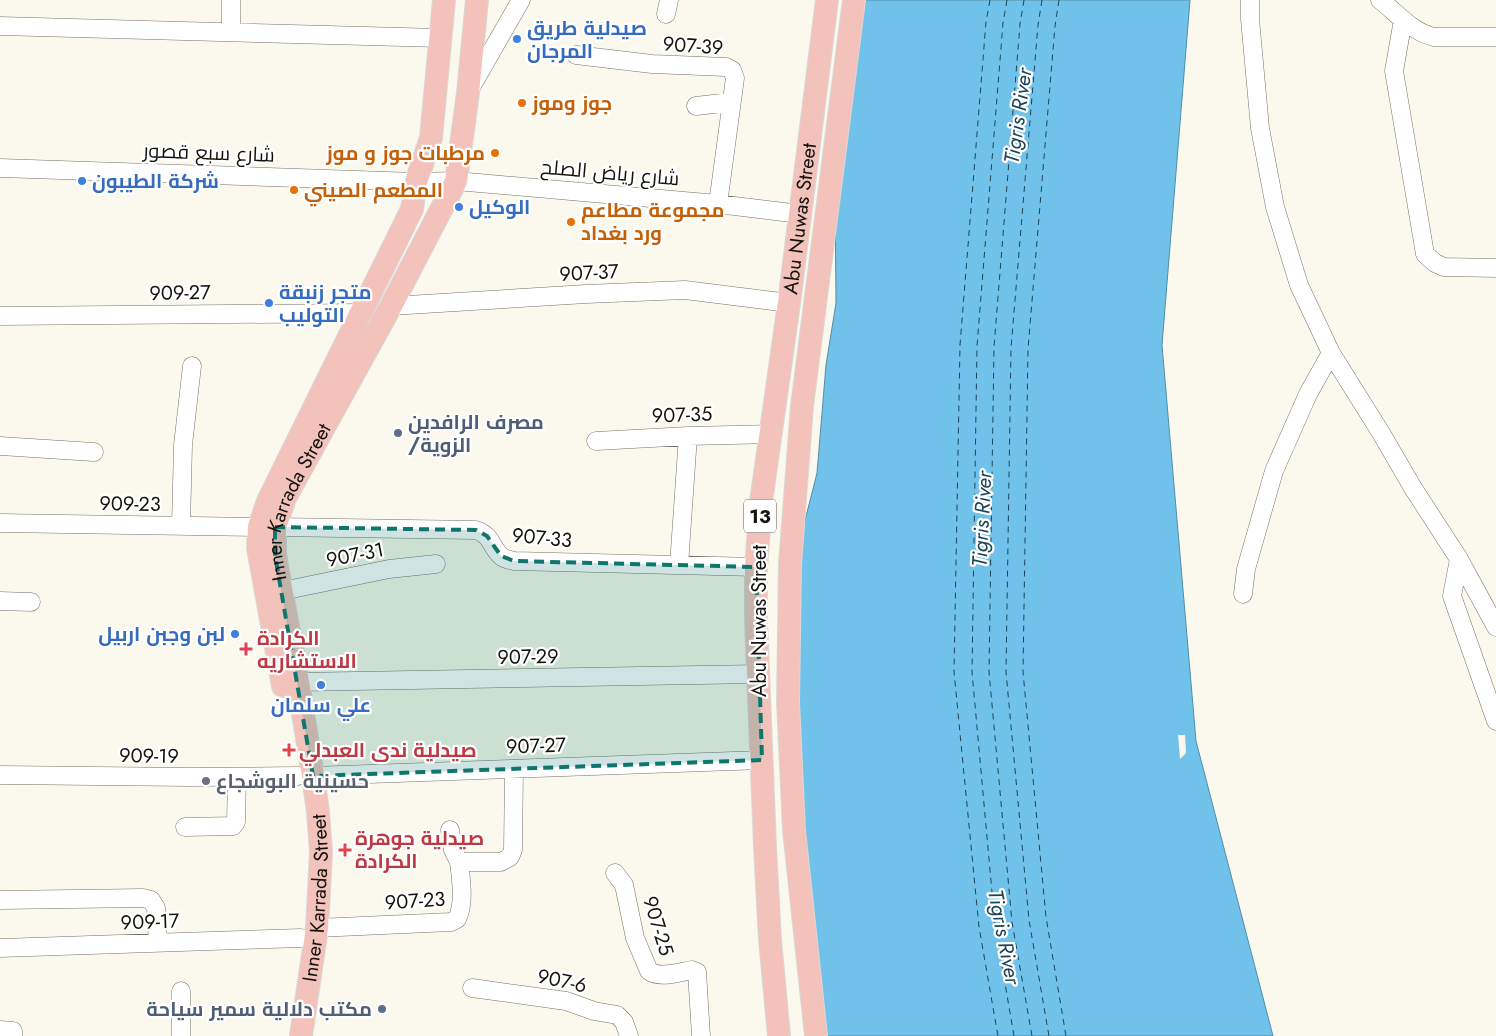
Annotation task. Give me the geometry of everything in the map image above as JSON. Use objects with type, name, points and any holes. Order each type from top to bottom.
[{"type":"main road","name":"Inner Karrada Street","points":[[306,776],[298,682],[276,555],[267,527],[268,501],[412,209],[416,182],[431,138],[444,0]]},
{"type":"main road","name":"Inner Karrada Street","points":[[301,1036],[309,933],[320,852],[318,812],[306,776],[258,548],[267,527],[285,498],[391,306],[456,181],[468,93],[477,0]]},
{"type":"main road","name":"Abu Nuwas Street","points":[[778,1036],[770,940],[758,674],[756,567],[770,434],[789,303],[827,0]]},
{"type":"main road","name":"Abu Nuwas Street","points":[[816,1036],[794,830],[788,702],[790,564],[802,406],[854,0]]},
{"type":"main road","name":"Inner Karrada Street","points":[[287,1036],[309,933]]},
{"type":"street","points":[[231,0],[231,32]]},
{"type":"street","points":[[468,93],[521,0]]},
{"type":"street","points":[[1250,0],[1260,128],[1275,207],[1299,285],[1331,353],[1413,488],[1459,558],[1496,627]]},
{"type":"street","points":[[1380,0],[1424,35],[1434,37],[1496,37]]},
{"type":"street","points":[[1403,20],[1394,71],[1425,254],[1435,263],[1444,267],[1496,268]]},
{"type":"street","points":[[0,26],[440,38]]},
{"type":"street","name":"907-39","points":[[576,55],[652,64],[726,67],[732,70],[735,78],[718,204]]},
{"type":"street","points":[[696,106],[731,102]]},
{"type":"street","name":"شارع سبع قصور","points":[[0,168],[416,182]]},
{"type":"street","name":"شارع رياض الصلح","points":[[416,182],[456,181],[718,204],[800,214]]},
{"type":"street","name":"907-37","points":[[391,306],[685,290],[789,303]]},
{"type":"street","name":"909-27","points":[[0,316],[361,313]]},
{"type":"street","points":[[1243,594],[1246,569],[1274,471],[1308,394],[1331,353]]},
{"type":"street","points":[[181,526],[183,445],[192,366]]},
{"type":"street","name":"907-35","points":[[596,441],[770,434]]},
{"type":"street","points":[[679,565],[688,436]]},
{"type":"street","points":[[0,446],[94,452]]},
{"type":"street","name":"909-23","points":[[0,523],[267,527]]},
{"type":"street","name":"907-33","points":[[267,527],[476,530],[487,536],[501,556],[514,561],[756,567]]},
{"type":"street","points":[[1459,558],[1452,596],[1496,720]]},
{"type":"street","name":"907-31","points":[[282,590],[389,569],[436,564]]},
{"type":"street","points":[[0,602],[31,602]]},
{"type":"street","name":"907-29","points":[[298,682],[758,674]]},
{"type":"street","name":"907-27","points":[[306,776],[762,760]]},
{"type":"street","points":[[450,830],[454,850],[459,862],[501,862],[510,857],[513,850],[514,768]]},
{"type":"street","name":"909-19","points":[[0,775],[190,778],[306,776]]},
{"type":"street","points":[[185,828],[233,826],[236,822],[237,777]]},
{"type":"street","name":"907-23","points":[[309,933],[450,922],[457,919],[460,912],[461,897],[459,862]]},
{"type":"street","name":"907-25","points":[[615,873],[624,885],[635,938],[649,971],[661,974],[692,970],[697,972],[701,1036]]},
{"type":"street","points":[[0,900],[143,898],[151,900],[156,908],[158,943]]},
{"type":"street","name":"909-17","points":[[0,948],[158,943],[309,933]]},
{"type":"street","name":"907-6","points":[[472,988],[566,1001],[594,1011],[617,1015],[624,1022],[629,1036]]},
{"type":"street","points":[[180,1036],[181,991]]},
{"type":"street","points":[[0,1030],[14,1031],[13,1036]]},
{"type":"highlighted area","points":[[275,527],[476,530],[487,536],[501,556],[514,561],[756,567],[762,760],[313,776],[275,555]]},
{"type":"water","name":"Tigris River","points":[[864,0],[1190,0],[1162,345],[1196,741],[1273,1036],[824,1036],[796,745],[799,544],[817,473],[826,365],[836,303],[835,188]]},
{"type":"pier","points":[[1178,735],[1185,735],[1186,753],[1180,759]]},
{"type":"ferry route","points":[[990,0],[986,22],[960,345],[954,672],[979,927],[998,1036]]},
{"type":"ferry route","points":[[1007,0],[1003,23],[977,346],[972,672],[995,925],[1014,1036]]},
{"type":"ferry route","points":[[1024,0],[1020,24],[994,347],[989,672],[1012,922],[1032,1036]]},
{"type":"ferry route","points":[[1042,0],[1038,25],[1011,348],[1006,672],[1029,920],[1049,1036]]},
{"type":"ferry route","points":[[1059,0],[1055,26],[1028,349],[1023,672],[1046,917],[1066,1036]]},
{"type":"place","name":"صيدلية طريق المرجان","points":[[517,39]]},
{"type":"place","name":"جوز وموز","points":[[522,103]]},
{"type":"place","name":"مرطبات جوز و موز","points":[[495,153]]},
{"type":"place","name":"شركة الطيبون","points":[[82,181]]},
{"type":"place","name":"المطعم الصيني","points":[[294,190]]},
{"type":"place","name":"الوكيل","points":[[459,207]]},
{"type":"place","name":"مجموعة مطاعم ورد بغداد","points":[[571,222]]},
{"type":"place","name":"متجر زنبقة التوليب","points":[[269,303]]},
{"type":"place","name":"مصرف الرافدين /الزوية","points":[[398,433]]},
{"type":"place","name":"لبن وجبن اربيل","points":[[235,634]]},
{"type":"place","name":"الكرادة الاستشاريه","points":[[246,649]]},
{"type":"place","name":"علي سلمان","points":[[321,685]]},
{"type":"place","name":"صيدلية ندى العبدلي","points":[[289,750]]},
{"type":"place","name":"حسينية البوشجاع","points":[[206,781]]},
{"type":"place","name":"صيدلية جوهرة الكرادة","points":[[345,850]]},
{"type":"place","name":"مكتب دلالية سمير سياحة","points":[[382,1009]]}]
